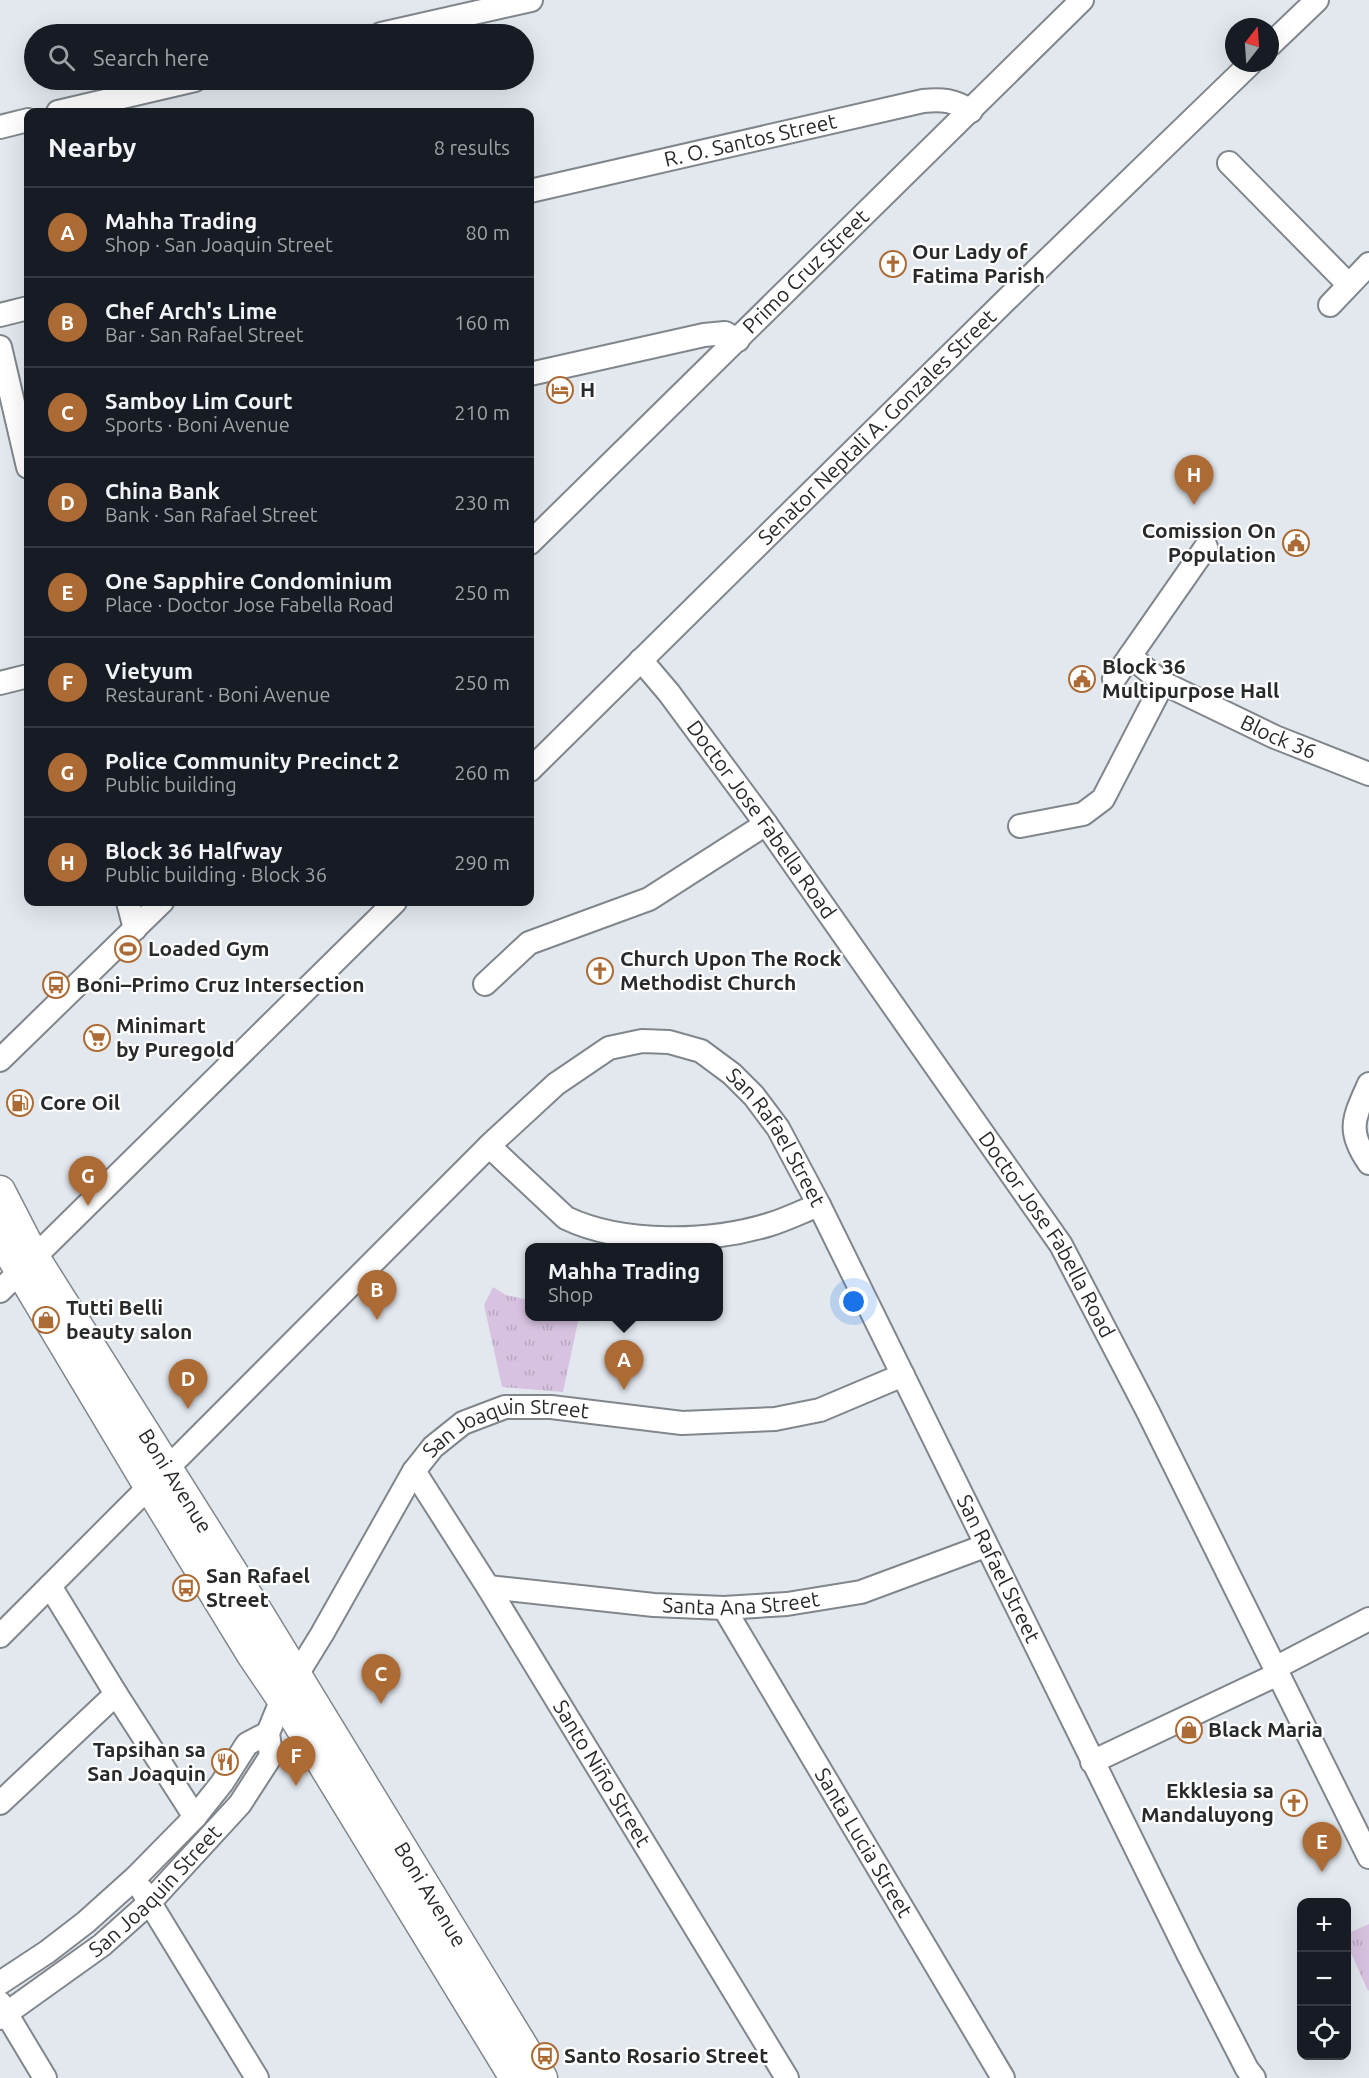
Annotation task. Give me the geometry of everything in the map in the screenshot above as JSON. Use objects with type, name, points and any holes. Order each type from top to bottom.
[{"type":"main road","name":"Boni Avenue","points":[[0,1191],[18,1273]]},
{"type":"main road","name":"Boni Avenue","points":[[0,1237],[18,1273],[158,1478],[289,1688],[542,2078]]},
{"type":"main road","name":"Boni Avenue","points":[[289,1688],[515,2078]]},
{"type":"street","points":[[425,24],[531,0]]},
{"type":"street","name":"Primo Cruz Street","points":[[534,539],[1082,0]]},
{"type":"street","points":[[1279,36],[1317,0]]},
{"type":"street","name":"Senator Neptali A. Gonzales Street","points":[[534,766],[1006,300],[1242,72]]},
{"type":"street","points":[[75,108],[152,90]]},
{"type":"street","name":"R. O. Santos Street","points":[[534,190],[923,101],[941,99],[952,101],[971,111]]},
{"type":"street","points":[[0,126],[24,121]]},
{"type":"street","points":[[1229,163],[1348,284]]},
{"type":"street","points":[[1330,305],[1369,264]]},
{"type":"street","points":[[0,315],[24,309]]},
{"type":"street","points":[[534,373],[704,335],[725,333],[738,340]]},
{"type":"street","points":[[0,347],[24,450]]},
{"type":"street","points":[[1114,679],[1206,548]]},
{"type":"street","name":"Block 36","points":[[1130,656],[1163,683],[1275,737],[1369,774]]},
{"type":"street","name":"Doctor Jose Fabella Road","points":[[641,660],[669,693],[766,824],[1061,1245],[1147,1410],[1277,1671],[1361,1820],[1369,1857]]},
{"type":"street","points":[[0,683],[24,677]]},
{"type":"street","points":[[1020,826],[1083,814],[1103,799],[1163,683]]},
{"type":"street","points":[[485,984],[529,943],[649,899],[766,824]]},
{"type":"street","points":[[130,906],[135,928]]},
{"type":"street","points":[[0,1060],[158,906]]},
{"type":"street","points":[[18,1273],[391,906]]},
{"type":"street","name":"San Rafael Street","points":[[0,1636],[489,1146],[556,1084],[609,1048],[642,1041],[669,1042],[700,1051],[732,1074],[754,1096],[778,1128],[819,1205],[1092,1762],[1236,2049],[1254,2078]]},
{"type":"street","points":[[1369,1084],[1356,1113],[1354,1131],[1361,1151],[1369,1163]]},
{"type":"street","points":[[489,1146],[566,1218],[576,1223],[626,1236],[673,1239],[730,1233],[771,1224],[819,1205]]},
{"type":"street","name":"San Joaquin Street","points":[[2,2012],[102,1946],[149,1903],[240,1804],[271,1756],[268,1733],[289,1688],[414,1471],[433,1447],[463,1423],[506,1407],[551,1407],[682,1423],[775,1419],[820,1410],[903,1375]]},
{"type":"street","name":"Santo Niño Street","points":[[414,1471],[489,1587],[786,2078]]},
{"type":"street","name":"Santa Ana Street","points":[[489,1587],[654,1605],[723,1608],[787,1604],[861,1592],[985,1546]]},
{"type":"street","points":[[50,1586],[195,1817]]},
{"type":"street","name":"Santa Lucia Street","points":[[723,1608],[1003,2078]]},
{"type":"street","points":[[1092,1762],[1277,1671],[1369,1620]]},
{"type":"street","points":[[0,1803],[116,1694]]},
{"type":"street","name":"San Joaquin Street","points":[[0,1983],[47,1952],[86,1922],[135,1878],[195,1817],[222,1783],[247,1744],[268,1733]]},
{"type":"street","points":[[135,1878],[257,2078]]},
{"type":"street","points":[[2,2012],[45,2078]]},
{"type":"green space","points":[[493,1287],[506,1295],[525,1299],[525,1321],[578,1321],[563,1392],[502,1387],[484,1305]]},
{"type":"green space","points":[[1369,1924],[1368,1991],[1351,1953],[1351,1932]]},
{"type":"place","name":"Our Lady of Fatima Parish","points":[[893,264]]},
{"type":"place","name":"H","points":[[560,390]]},
{"type":"place","name":"Block 36 Halfway","points":[[1194,505]]},
{"type":"place","name":"Comission On Population","points":[[1296,543]]},
{"type":"place","name":"Block 36 Multipurpose Hall","points":[[1082,679]]},
{"type":"place","name":"Loaded Gym","points":[[128,949]]},
{"type":"place","name":"Church Upon The Rock Methodist Church","points":[[600,971]]},
{"type":"place","name":"Boni–Primo Cruz Intersection","points":[[56,985]]},
{"type":"place","name":"Minimart by Puregold","points":[[97,1038]]},
{"type":"place","name":"Core Oil","points":[[20,1103]]},
{"type":"place","name":"Police Community Precinct 2","points":[[88,1206]]},
{"type":"place","name":"Tutti Belli beauty salon","points":[[46,1320]]},
{"type":"place","name":"Chef Arch's Lime","points":[[377,1320]]},
{"type":"place","name":"Mahha Trading","points":[[624,1390]]},
{"type":"place","name":"China Bank","points":[[188,1409]]},
{"type":"place","name":"San Rafael Street","points":[[186,1588]]},
{"type":"place","name":"Samboy Lim Court","points":[[381,1704]]},
{"type":"place","name":"Black Maria","points":[[1189,1730]]},
{"type":"place","name":"Tapsihan sa San Joaquin","points":[[225,1762]]},
{"type":"place","name":"Vietyum","points":[[296,1786]]},
{"type":"place","name":"Ekklesia sa Mandaluyong","points":[[1294,1803]]},
{"type":"place","name":"One Sapphire Condominium","points":[[1322,1872]]},
{"type":"place","name":"Santo Rosario Street","points":[[545,2056]]}]
